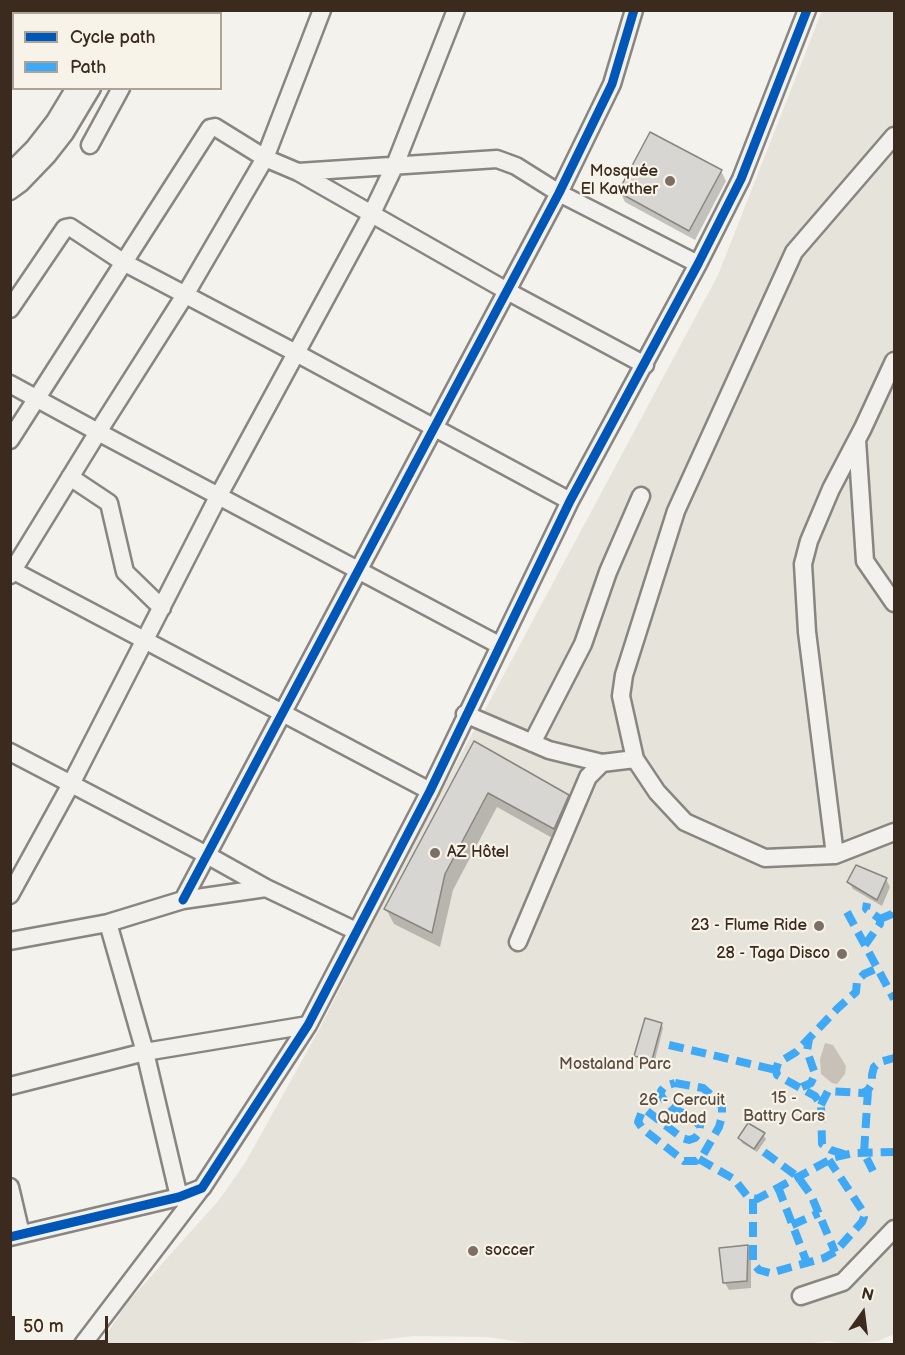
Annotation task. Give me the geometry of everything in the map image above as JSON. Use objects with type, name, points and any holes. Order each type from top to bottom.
[{"type":"street","points":[[322,10],[265,158],[185,295],[11,572],[146,640],[430,791]]},
{"type":"street","points":[[11,892],[71,784],[219,495],[371,215],[395,165],[456,10]]},
{"type":"street","points":[[183,900],[559,192],[612,84],[634,10]]},
{"type":"street","points":[[83,1344],[202,1188],[308,1025],[430,791],[465,714],[570,501],[645,365],[741,179],[807,10]]},
{"type":"street","points":[[10,172],[34,148],[55,121],[74,90]]},
{"type":"street","points":[[10,191],[47,156],[65,133],[91,90]]},
{"type":"street","points":[[90,145],[120,90]]},
{"type":"street","points":[[10,440],[210,128],[215,127],[265,158],[298,172],[507,291],[645,365]]},
{"type":"street","points":[[894,136],[794,252],[676,511],[624,675],[621,696],[635,759],[657,792],[685,822],[765,858],[835,855],[894,832]]},
{"type":"street","points":[[298,172],[497,159],[516,166],[559,192],[698,264]]},
{"type":"street","points":[[10,309],[67,227],[70,227],[123,262],[296,352],[570,501]]},
{"type":"street","points":[[835,855],[807,632],[803,564],[809,541],[831,489],[894,361]]},
{"type":"street","points":[[10,384],[499,645]]},
{"type":"street","points":[[857,440],[865,561],[894,603]]},
{"type":"street","points":[[70,477],[109,503],[125,572],[162,608]]},
{"type":"street","points":[[532,743],[583,644],[608,572],[641,496]]},
{"type":"street","points":[[465,714],[549,750],[602,763],[635,759]]},
{"type":"street","points":[[10,752],[266,888],[356,931]]},
{"type":"street","points":[[518,942],[588,777],[602,763]]},
{"type":"street","points":[[10,941],[108,923],[183,900],[266,888]]},
{"type":"street","points":[[108,923],[145,1052],[179,1197]]},
{"type":"street","points":[[10,1086],[145,1052],[308,1025]]},
{"type":"street","points":[[10,1187],[16,1236],[179,1197],[202,1188]]},
{"type":"street","points":[[801,1296],[843,1282],[894,1228]]},
{"type":"green space","name":"Mostaland Parc","points":[[822,11],[894,11],[894,1334],[878,1341],[847,1344],[828,1341],[805,1344],[533,1344],[487,1337],[414,1336],[345,1344],[100,1344],[128,1302],[219,1200],[245,1163],[320,1028],[405,859],[718,275]]},
{"type":"shaded area","points":[[825,1043],[833,1045],[846,1066],[845,1074],[837,1084],[832,1083],[821,1074],[820,1059]]},
{"type":"building","name":"Mosquée El Kawther","points":[[650,132],[722,170],[689,231],[618,192]]},
{"type":"building","name":"AZ Hôtel","points":[[474,741],[569,795],[554,829],[488,793],[445,874],[432,933],[384,909]]},
{"type":"building","points":[[856,865],[887,878],[877,900],[847,882]]},
{"type":"building","points":[[645,1018],[662,1023],[652,1060],[634,1056]]},
{"type":"building","points":[[748,1123],[765,1133],[754,1149],[738,1138]]},
{"type":"building","points":[[748,1245],[747,1281],[723,1283],[719,1248]]},
{"type":"marked path","points":[[865,945],[880,924],[880,919],[866,909],[867,903]]},
{"type":"marked path","points":[[880,919],[892,914],[894,909]]},
{"type":"marked path","points":[[847,912],[894,999]]},
{"type":"marked path","points":[[844,1154],[822,1144],[821,1105],[815,1096],[777,1075],[776,1070],[778,1063],[796,1052],[856,992],[857,981],[864,974],[878,968]]},
{"type":"marked path","points":[[802,1087],[811,1083],[815,1074],[807,1051],[809,1039]]},
{"type":"marked path","points":[[669,1045],[776,1070]]},
{"type":"marked path","points":[[821,1105],[828,1091],[863,1093],[868,1090],[872,1084],[874,1067],[880,1062],[894,1058]]},
{"type":"marked path","points":[[675,1083],[703,1088],[720,1103],[722,1108],[719,1127],[703,1155],[696,1161],[684,1161],[643,1129],[638,1122],[642,1111],[647,1111],[682,1138],[689,1140],[695,1138],[700,1126],[693,1118],[671,1107],[661,1096],[661,1091],[665,1086],[675,1083]]},
{"type":"marked path","points":[[868,1090],[864,1153],[873,1171]]},
{"type":"marked path","points":[[764,1152],[798,1177],[811,1195],[835,1252]]},
{"type":"marked path","points":[[699,1159],[734,1179],[748,1197],[757,1199],[835,1157],[854,1153],[894,1152]]},
{"type":"marked path","points":[[753,1199],[753,1263],[759,1270],[770,1273],[824,1258],[835,1252],[864,1217],[862,1210],[829,1160]]},
{"type":"marked path","points":[[778,1187],[807,1263]]},
{"type":"marked path","points":[[792,1225],[819,1213]]},
{"type":"cycle path","points":[[183,900],[559,193],[612,84],[634,10]]},
{"type":"cycle path","points":[[10,1237],[179,1197],[202,1188],[308,1025],[430,791],[570,501],[698,264],[741,179],[807,10]]},
{"type":"place","name":"Mosquée El Kawther","points":[[670,181]]},
{"type":"place","name":"AZ Hôtel","points":[[435,853]]},
{"type":"place","name":"23 - Flume Ride","points":[[819,926]]},
{"type":"place","name":"28 - Taga Disco","points":[[842,954]]},
{"type":"place","name":"soccer","points":[[473,1251]]},
{"type":"park label","name":"15 - Battry Cars","points":[[784,1108]]},
{"type":"park label","name":"26 - Cercuit Qudad","points":[[682,1110]]}]
